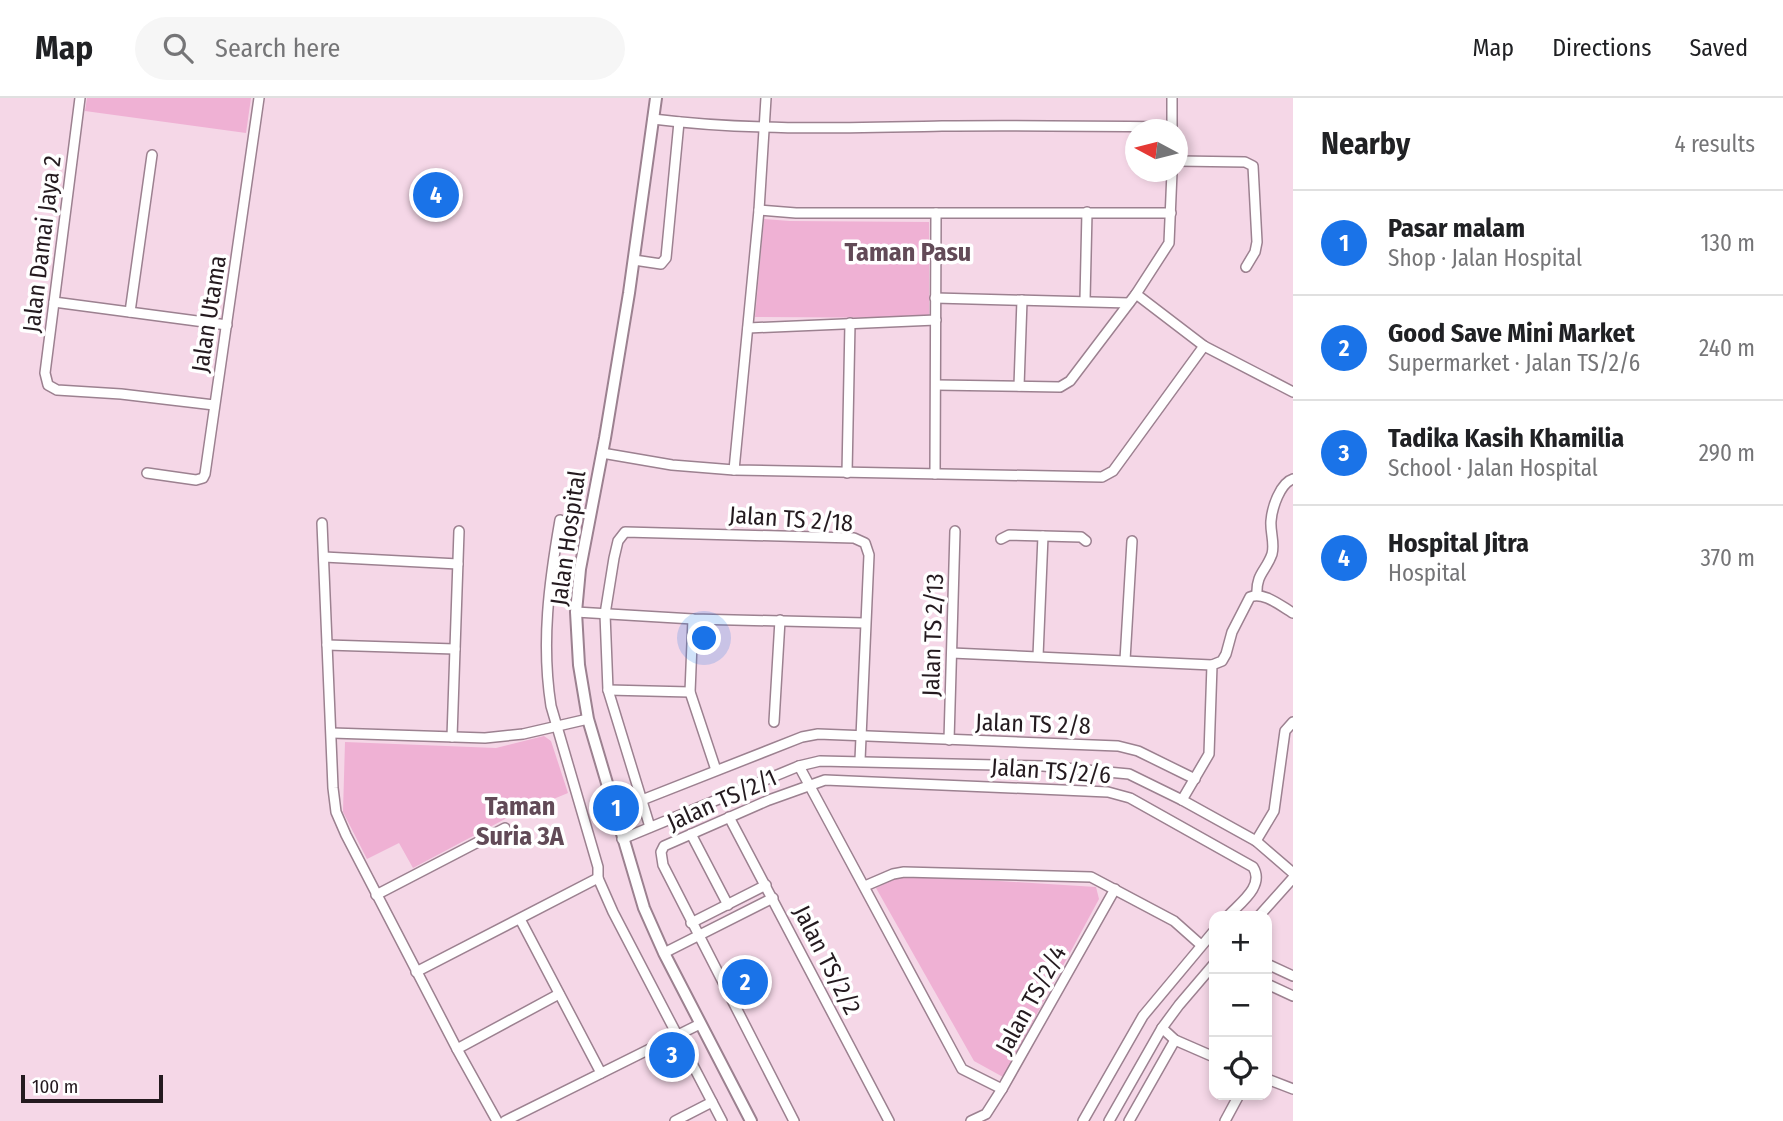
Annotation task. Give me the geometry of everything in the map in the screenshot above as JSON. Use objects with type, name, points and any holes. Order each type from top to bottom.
[{"type":"street","name":"Jalan Damai Jaya 2","points":[[80,98],[46,373],[48,384],[57,390],[121,394],[214,405]]},
{"type":"street","name":"Jalan Utama","points":[[146,474],[196,480],[203,478],[209,456],[214,405],[228,325],[259,98]]},
{"type":"street","name":"Jalan Hospital","points":[[656,98],[634,260],[580,569],[576,612],[579,665],[588,719],[644,908],[664,953],[751,1121]]},
{"type":"street","points":[[734,470],[759,210],[766,98]]},
{"type":"street","points":[[1172,98],[1172,119]]},
{"type":"street","points":[[653,120],[763,128],[1039,125],[1125,127]]},
{"type":"street","points":[[634,260],[661,264],[666,257],[679,122]]},
{"type":"street","points":[[130,312],[152,155]]},
{"type":"street","points":[[1188,161],[1245,162],[1253,166],[1256,242],[1255,252],[1246,267]]},
{"type":"street","points":[[936,385],[1060,387],[1070,381],[1136,294],[1169,243],[1172,182]]},
{"type":"street","points":[[759,210],[796,213],[1171,213]]},
{"type":"street","points":[[1085,300],[1087,212]]},
{"type":"street","points":[[934,474],[936,213]]},
{"type":"street","points":[[1136,294],[1205,346],[1293,392]]},
{"type":"street","points":[[935,298],[1129,303]]},
{"type":"street","points":[[1019,386],[1022,300]]},
{"type":"street","points":[[54,302],[228,325]]},
{"type":"street","points":[[748,328],[936,320]]},
{"type":"street","points":[[847,473],[850,323]]},
{"type":"street","points":[[602,453],[672,466],[734,470],[1095,478],[1112,471],[1205,346]]},
{"type":"street","points":[[1257,594],[1258,577],[1272,552],[1272,512],[1286,481],[1293,480]]},
{"type":"street","points":[[560,520],[548,588],[546,627],[547,681],[557,726],[598,867],[598,878],[722,1121]]},
{"type":"street","points":[[323,523],[336,812],[416,972],[497,1121]]},
{"type":"street","points":[[452,737],[459,531]]},
{"type":"street","name":"Jalan TS 2/13","points":[[948,740],[955,531]]},
{"type":"street","name":"Jalan TS 2/18","points":[[605,614],[618,541],[625,532],[854,538],[865,543],[869,555],[860,760]]},
{"type":"street","points":[[1038,656],[1043,536]]},
{"type":"street","points":[[1001,538],[1082,537],[1086,541]]},
{"type":"street","points":[[1125,660],[1132,541]]},
{"type":"street","points":[[324,557],[458,564]]},
{"type":"street","points":[[1257,594],[1293,613]]},
{"type":"street","points":[[952,653],[1212,666],[1222,661],[1232,632],[1250,597],[1257,594]]},
{"type":"street","points":[[576,612],[693,619],[865,623]]},
{"type":"street","points":[[605,614],[608,690],[650,827]]},
{"type":"street","points":[[693,619],[690,692],[716,770]]},
{"type":"street","points":[[775,722],[780,620]]},
{"type":"street","points":[[327,645],[455,649]]},
{"type":"street","points":[[1182,800],[1209,754],[1212,666]]},
{"type":"street","points":[[608,690],[690,692]]},
{"type":"street","points":[[332,733],[509,736],[588,719]]},
{"type":"street","points":[[1256,841],[1272,817],[1285,731],[1293,722]]},
{"type":"street","name":"Jalan TS 2/8","points":[[642,800],[802,737],[818,734],[1126,747],[1195,779]]},
{"type":"street","points":[[622,839],[799,766],[820,761],[1043,766],[1122,773],[1182,800],[1256,841],[1293,875],[1263,911]]},
{"type":"street","points":[[799,766],[962,1069],[1002,1089]]},
{"type":"street","name":"Jalan TS/2/6","points":[[810,784],[830,779],[1062,788],[1123,795],[1253,867],[1257,873],[1255,886],[1232,911]]},
{"type":"street","name":"Jalan TS/2/1","points":[[698,936],[661,857],[664,846],[810,784]]},
{"type":"street","name":"Jalan TS/2/2","points":[[729,817],[889,1121]]},
{"type":"street","points":[[376,895],[505,828]]},
{"type":"street","points":[[691,834],[727,905]]},
{"type":"street","points":[[865,886],[904,872],[1098,879],[1174,921],[1201,945]]},
{"type":"street","points":[[416,972],[598,878]]},
{"type":"street","points":[[691,923],[766,885]]},
{"type":"street","name":"Jalan TS/2/4","points":[[971,1121],[986,1114],[1002,1089],[1115,889]]},
{"type":"street","points":[[664,953],[773,898]]},
{"type":"street","points":[[520,919],[601,1073]]},
{"type":"street","points":[[698,936],[794,1121]]},
{"type":"street","points":[[1083,1121],[1143,1016],[1209,936]]},
{"type":"street","points":[[1272,966],[1293,976]]},
{"type":"street","points":[[1109,1121],[1163,1028],[1209,970]]},
{"type":"street","points":[[1272,986],[1293,996]]},
{"type":"street","points":[[457,1049],[559,994]]},
{"type":"street","points":[[505,1121],[700,1024]]},
{"type":"street","points":[[1163,1028],[1175,1040],[1209,1055]]},
{"type":"street","points":[[1129,1121],[1175,1040]]},
{"type":"street","points":[[1272,1081],[1293,1089]]},
{"type":"street","points":[[1225,1121],[1236,1100]]},
{"type":"street","points":[[675,1121],[712,1102]]},
{"type":"shaded area","points":[[87,98],[251,98],[246,133],[85,111]]},
{"type":"shaded area","points":[[764,219],[929,222],[929,318],[755,317]]},
{"type":"shaded area","points":[[544,736],[551,741],[568,793],[505,819],[413,868],[399,843],[367,859],[343,812],[345,742],[496,748]]},
{"type":"shaded area","points":[[903,875],[1096,887],[1099,899],[1003,1077],[974,1061],[876,888]]},
{"type":"place","name":"Hospital Jitra","points":[[436,195]]},
{"type":"place","name":"Pasar malam","points":[[616,808]]},
{"type":"place","name":"Good Save Mini Market","points":[[745,982]]},
{"type":"place","name":"Tadika Kasih Khamilia","points":[[672,1055]]},
{"type":"district","name":"Taman Pasu","points":[[908,252]]},
{"type":"district","name":"Taman Suria 3A","points":[[520,821]]}]
